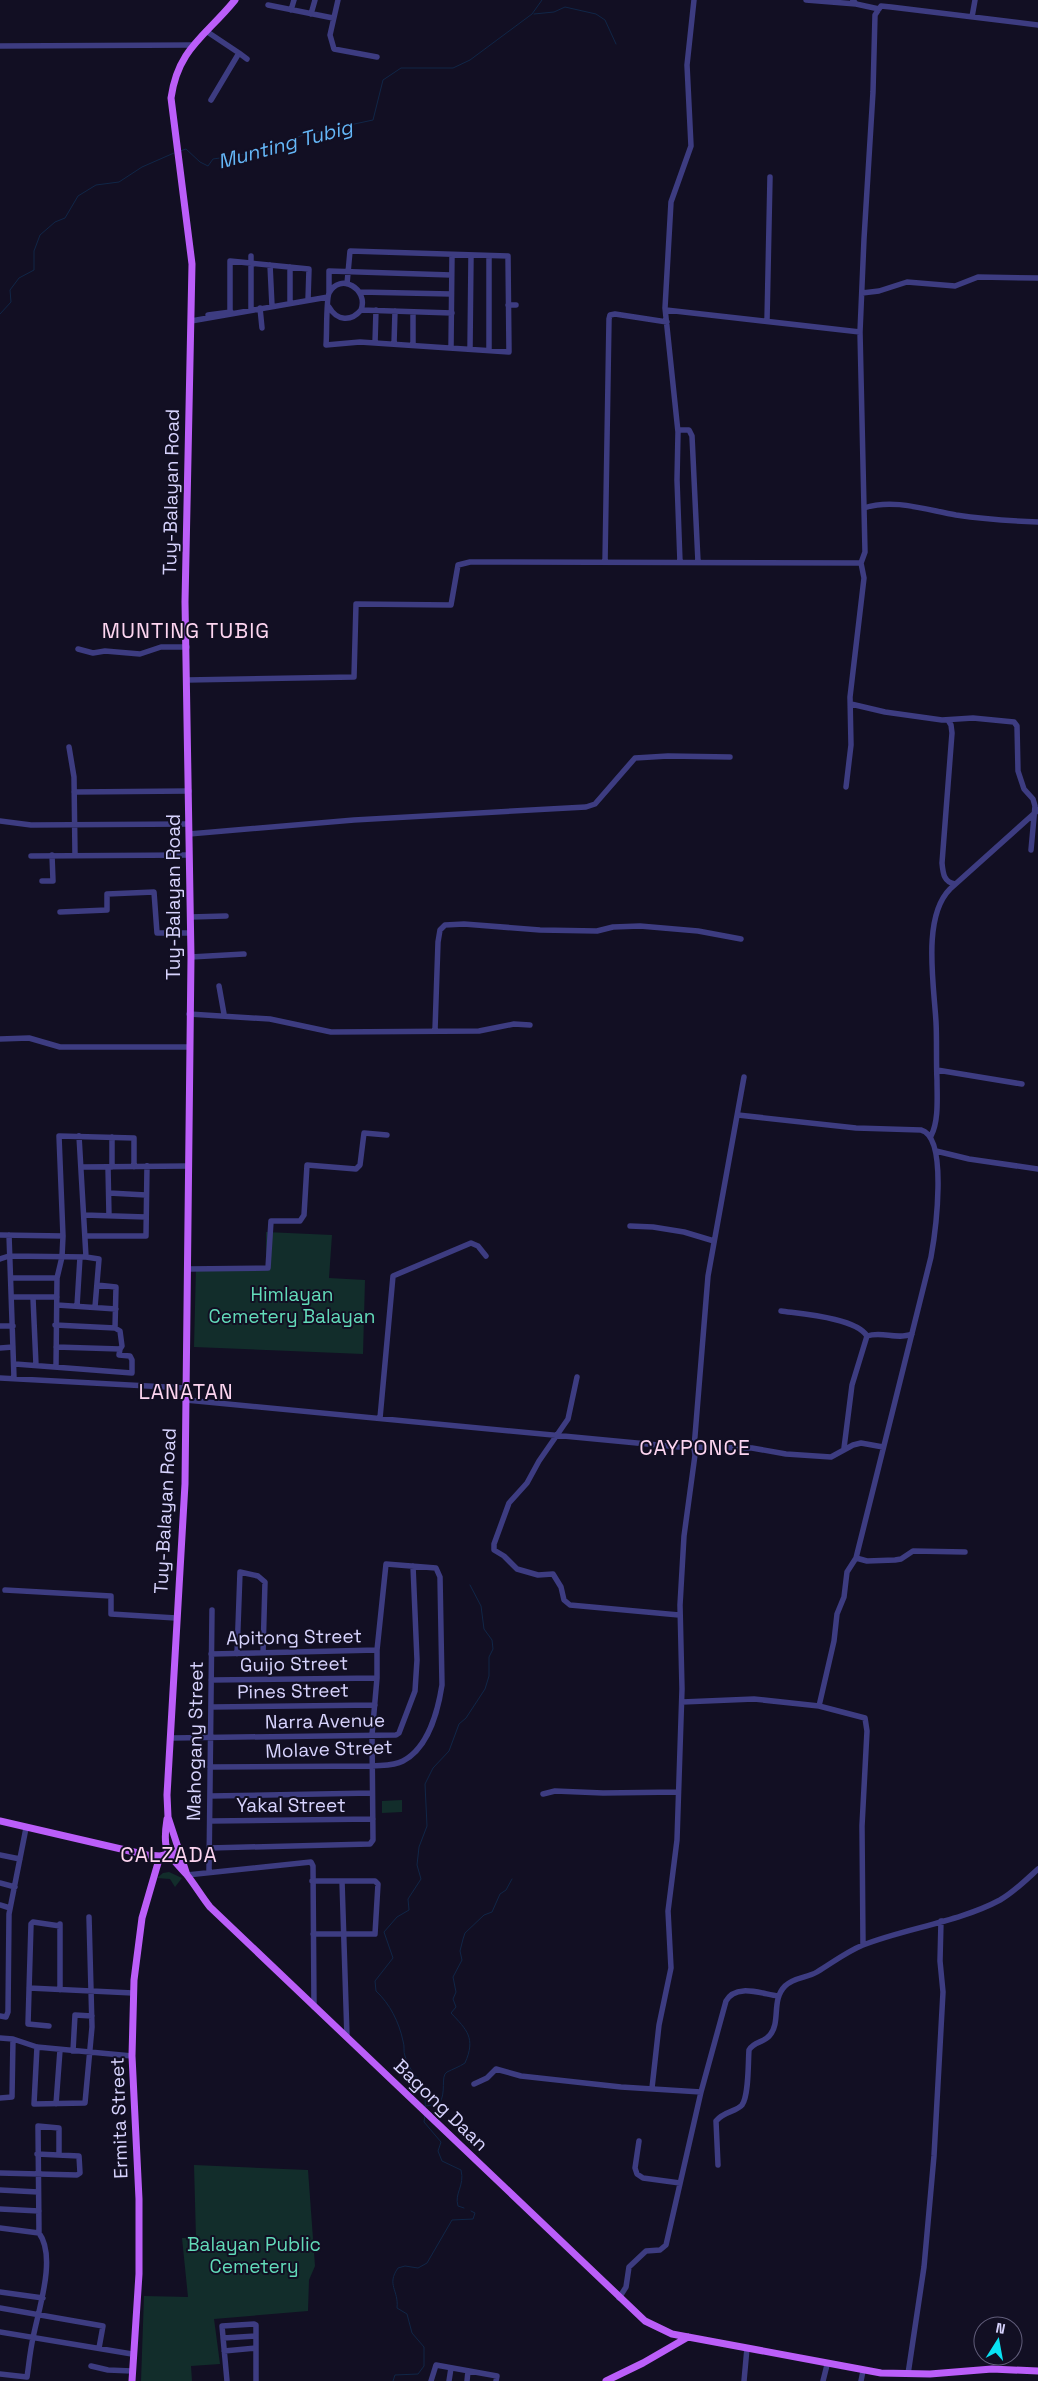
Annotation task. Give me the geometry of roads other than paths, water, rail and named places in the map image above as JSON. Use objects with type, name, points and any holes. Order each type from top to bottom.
[{"type":"main road","name":"Tuy-Balayan Road","points":[[168,1855],[165,1835],[168,1816],[167,1783],[185,1484],[188,1269],[188,1014],[191,957],[185,602],[191,320],[190,239],[171,104],[174,78],[184,58],[193,44],[235,0]]},
{"type":"main road","name":"Tuy-Balayan Road","points":[[168,1816],[178,1852]]},
{"type":"main road","points":[[0,1821],[160,1856],[178,1852]]},
{"type":"main road","name":"Bagong Daan","points":[[178,1852],[187,1875],[210,1907],[632,2311],[655,2327],[688,2337],[863,2371],[931,2377],[992,2369],[1038,2371]]},
{"type":"main road","name":"Bagong Daan","points":[[168,1855],[176,1866],[187,1875]]},
{"type":"main road","name":"Ermita Street","points":[[132,2381],[132,2354],[139,2274],[132,2056],[133,1993],[142,1918],[160,1856]]},
{"type":"main road","points":[[606,2381],[643,2363],[688,2337]]},
{"type":"street","points":[[291,10],[294,0]]},
{"type":"street","points":[[311,14],[315,0]]},
{"type":"street","points":[[338,0],[330,34],[334,49],[377,57]]},
{"type":"street","points":[[680,562],[677,480],[678,430],[666,310],[671,202],[691,146],[687,65],[694,0]]},
{"type":"street","points":[[806,0],[854,2],[1038,25]]},
{"type":"street","points":[[972,17],[975,0]]},
{"type":"street","points":[[268,5],[333,18]]},
{"type":"street","points":[[846,787],[851,745],[850,691],[864,578],[860,563],[865,552],[860,332],[877,5]]},
{"type":"street","points":[[206,31],[247,59]]},
{"type":"street","points":[[0,46],[193,44]]},
{"type":"street","points":[[211,100],[239,53]]},
{"type":"street","points":[[766,321],[770,177]]},
{"type":"street","points":[[347,284],[348,272],[350,251],[452,256],[508,256],[509,352],[375,343],[326,345],[330,271],[348,272],[451,275]]},
{"type":"street","points":[[250,256],[251,309]]},
{"type":"street","points":[[451,348],[452,256]]},
{"type":"street","points":[[470,256],[470,349]]},
{"type":"street","points":[[489,256],[489,350]]},
{"type":"street","points":[[231,313],[230,261],[310,269],[308,300]]},
{"type":"street","points":[[270,265],[272,306]]},
{"type":"street","points":[[290,267],[290,303]]},
{"type":"street","points":[[862,293],[879,291],[907,282],[955,286],[978,276],[1038,278]]},
{"type":"street","points":[[191,320],[328,296],[338,285],[347,284],[355,286],[360,292],[363,301],[360,310],[352,317],[341,318],[329,308]]},
{"type":"street","points":[[360,292],[451,294]]},
{"type":"street","points":[[508,305],[516,305]]},
{"type":"street","points":[[260,308],[262,328]]},
{"type":"street","points":[[360,310],[452,313]]},
{"type":"street","points":[[375,343],[376,310]]},
{"type":"street","points":[[666,310],[860,332]]},
{"type":"street","points":[[394,344],[395,311]]},
{"type":"street","points":[[413,312],[413,345]]},
{"type":"street","points":[[605,562],[609,319],[615,314],[667,322]]},
{"type":"street","points":[[678,430],[688,430],[692,436],[698,562]]},
{"type":"street","points":[[864,508],[872,506],[904,506],[988,519],[1038,522]]},
{"type":"street","points":[[187,680],[354,677],[356,604],[451,605],[458,566],[470,562],[860,563]]},
{"type":"street","points":[[78,649],[93,653],[105,651],[140,654],[161,647],[186,647]]},
{"type":"street","points":[[851,704],[885,712],[948,720],[973,718],[1014,722],[1017,726],[1018,771],[1024,789],[1036,804],[1031,850]]},
{"type":"street","points":[[948,720],[951,724],[952,733],[942,864],[945,878],[948,882],[955,884]]},
{"type":"street","points":[[69,747],[76,824],[75,855]]},
{"type":"street","points":[[190,834],[354,820],[586,807],[595,804],[636,758],[668,756],[730,757]]},
{"type":"street","points":[[74,792],[189,791]]},
{"type":"street","points":[[930,1136],[935,1121],[937,1070],[932,952],[935,920],[942,899],[955,884],[1036,812]]},
{"type":"street","points":[[0,820],[31,825],[189,824]]},
{"type":"street","points":[[31,856],[189,855]]},
{"type":"street","points":[[42,881],[53,881],[52,856]]},
{"type":"street","points":[[60,912],[107,910],[107,894],[154,892],[157,933],[190,933]]},
{"type":"street","points":[[190,917],[226,916]]},
{"type":"street","points":[[435,1030],[438,942],[440,930],[445,925],[464,924],[540,930],[597,931],[613,927],[640,926],[698,931],[741,939]]},
{"type":"street","points":[[191,957],[244,954]]},
{"type":"street","points":[[219,986],[224,1014]]},
{"type":"street","points":[[188,1014],[224,1014],[270,1019],[331,1032],[490,1031],[514,1024],[530,1025]]},
{"type":"street","points":[[0,1039],[29,1038],[60,1047],[188,1047]]},
{"type":"street","points":[[937,1070],[1022,1084]]},
{"type":"street","points":[[652,2088],[660,2025],[671,1968],[668,1911],[677,1840],[682,1702],[682,1657],[679,1615],[684,1536],[695,1455],[694,1448],[708,1276],[744,1077]]},
{"type":"street","points":[[738,1115],[856,1128],[921,1130],[927,1132],[930,1136],[936,1151],[938,1223],[856,1558],[848,1572],[844,1597],[837,1614],[834,1641],[819,1706]]},
{"type":"street","points":[[188,1269],[268,1268],[270,1223],[274,1220],[300,1221],[304,1216],[307,1165],[356,1169],[360,1165],[364,1133],[387,1135]]},
{"type":"street","points":[[56,1366],[57,1278],[62,1257],[63,1236],[59,1136],[134,1138],[134,1167]]},
{"type":"street","points":[[77,1306],[85,1236],[79,1136]]},
{"type":"street","points":[[109,1216],[108,1193],[112,1137]]},
{"type":"street","points":[[936,1151],[969,1159],[1038,1169]]},
{"type":"street","points":[[85,1236],[146,1236],[147,1166]]},
{"type":"street","points":[[81,1167],[188,1166]]},
{"type":"street","points":[[108,1193],[146,1194]]},
{"type":"street","points":[[84,1215],[146,1217]]},
{"type":"street","points":[[630,1226],[653,1226],[684,1232],[714,1241]]},
{"type":"street","points":[[9,1235],[14,1378]]},
{"type":"street","points":[[0,1236],[63,1236]]},
{"type":"street","points":[[380,1418],[393,1276],[471,1243],[478,1246],[486,1256]]},
{"type":"street","points":[[0,1259],[10,1256],[98,1259],[95,1307]]},
{"type":"street","points":[[11,1278],[57,1278]]},
{"type":"street","points":[[97,1285],[116,1287],[115,1328]]},
{"type":"street","points":[[12,1297],[56,1297]]},
{"type":"street","points":[[33,1298],[36,1365]]},
{"type":"street","points":[[57,1306],[116,1309]]},
{"type":"street","points":[[781,1311],[834,1320],[863,1331],[867,1336]]},
{"type":"street","points":[[15,1364],[132,1373],[132,1360],[130,1356],[120,1355],[122,1346],[120,1330],[115,1328],[55,1325]]},
{"type":"street","points":[[0,1326],[12,1326]]},
{"type":"street","points":[[867,1336],[872,1334],[903,1337],[912,1334]]},
{"type":"street","points":[[844,1448],[852,1385],[867,1336]]},
{"type":"street","points":[[0,1348],[13,1347]]},
{"type":"street","points":[[56,1347],[120,1349]]},
{"type":"street","points":[[577,1377],[568,1419],[539,1461],[527,1483],[509,1503],[494,1544],[494,1550],[504,1556],[517,1569],[538,1575],[553,1574],[561,1587],[564,1600],[570,1605],[679,1615]]},
{"type":"street","points":[[0,1378],[185,1388]]},
{"type":"street","points":[[186,1400],[291,1412],[380,1418],[694,1448],[752,1448],[786,1454],[831,1457],[844,1448],[861,1443],[883,1447]]},
{"type":"street","points":[[856,1558],[867,1561],[896,1560],[914,1551],[965,1552]]},
{"type":"street","name":"Molave Street","points":[[210,1767],[392,1765],[403,1761],[417,1752],[439,1703],[443,1661],[440,1576],[436,1568],[386,1564],[377,1650]]},
{"type":"street","name":"Narra Avenue","points":[[171,1738],[396,1735],[399,1733],[415,1691],[417,1660],[413,1566]]},
{"type":"street","points":[[237,1654],[240,1572],[258,1576],[264,1582],[263,1653]]},
{"type":"street","points":[[5,1590],[111,1596],[111,1614],[176,1618]]},
{"type":"street","name":"Mahogany Street","points":[[209,1872],[212,1610]]},
{"type":"street","points":[[209,1848],[370,1844],[373,1840],[372,1735],[376,1705],[377,1650]]},
{"type":"street","name":"Apitong Street","points":[[211,1654],[377,1650]]},
{"type":"street","name":"Guijo Street","points":[[211,1680],[377,1678]]},
{"type":"street","points":[[682,1702],[744,1699],[819,1706],[863,1715],[867,1723],[862,1816],[863,1945]]},
{"type":"street","name":"Pines Street","points":[[211,1707],[376,1705]]},
{"type":"street","points":[[542,1794],[555,1791],[603,1793],[678,1792]]},
{"type":"street","points":[[210,1796],[372,1793]]},
{"type":"street","name":"Yakal Street","points":[[210,1821],[373,1819]]},
{"type":"street","points":[[0,2016],[6,2017],[9,2004],[10,1908],[26,1828]]},
{"type":"street","points":[[0,1854],[20,1859]]},
{"type":"street","points":[[187,1875],[311,1862],[313,1866],[314,2006]]},
{"type":"street","points":[[718,2166],[716,2121],[726,2112],[741,2106],[745,2099],[749,2050],[752,2044],[770,2036],[773,2030],[778,1996],[785,1986],[795,1979],[815,1973],[837,1958],[863,1945],[980,1909],[999,1900],[1020,1886],[1038,1868]]},
{"type":"street","points":[[312,1881],[376,1881],[378,1884],[375,1933],[313,1934]]},
{"type":"street","points":[[342,1881],[347,2038]]},
{"type":"street","points":[[0,1883],[15,1887]]},
{"type":"street","points":[[0,1905],[10,1908]]},
{"type":"street","points":[[37,2047],[34,2104],[85,2103],[92,2016],[89,1917]]},
{"type":"street","points":[[908,2374],[924,2267],[934,2148],[943,1992],[940,1961],[941,1921]]},
{"type":"street","points":[[49,2026],[28,2024],[31,1924],[33,1922],[60,1924],[60,1990]]},
{"type":"street","points":[[0,1925],[9,1927]]},
{"type":"street","points":[[0,1952],[9,1954]]},
{"type":"street","points":[[0,1977],[9,1979]]},
{"type":"street","points":[[29,1988],[133,1993]]},
{"type":"street","points":[[619,2298],[626,2288],[629,2267],[646,2251],[660,2250],[666,2245],[701,2092],[728,1996],[733,1993],[749,1990],[778,1996]]},
{"type":"street","points":[[0,2002],[9,2004]]},
{"type":"street","points":[[73,2051],[76,2015],[92,2016]]},
{"type":"street","points":[[0,2038],[13,2039],[37,2047],[132,2056]]},
{"type":"street","points":[[0,2098],[12,2097],[13,2039]]},
{"type":"street","points":[[56,2104],[60,2050]]},
{"type":"street","points":[[474,2084],[487,2078],[496,2069],[521,2076],[701,2092]]},
{"type":"street","points":[[0,2374],[27,2379],[33,2338],[47,2278],[44,2239],[39,2232],[37,2128],[58,2126],[59,2155]]},
{"type":"street","points":[[639,2141],[635,2168],[637,2174],[642,2178],[680,2183]]},
{"type":"street","points":[[0,2173],[79,2175],[79,2156],[37,2154]]},
{"type":"street","points":[[0,2190],[38,2192]]},
{"type":"street","points":[[0,2209],[39,2211]]},
{"type":"street","points":[[0,2228],[39,2232]]},
{"type":"street","points":[[0,2292],[43,2298]]},
{"type":"street","points":[[0,2308],[102,2326],[99,2348]]},
{"type":"street","points":[[227,2381],[222,2326],[254,2324],[256,2325],[256,2381]]},
{"type":"street","points":[[0,2332],[132,2354]]},
{"type":"street","points":[[223,2338],[256,2336]]},
{"type":"street","points":[[224,2351],[256,2348]]},
{"type":"street","points":[[744,2381],[747,2348]]},
{"type":"street","points":[[824,2381],[827,2364]]},
{"type":"street","points":[[91,2366],[108,2370],[132,2371]]},
{"type":"street","points":[[431,2381],[436,2366],[497,2376],[496,2381]]},
{"type":"street","points":[[449,2381],[451,2368]]},
{"type":"street","points":[[467,2381],[468,2371]]},
{"type":"street","points":[[861,2381],[863,2371]]},
{"type":"waterway","name":"Munting Tubig","points":[[180,151],[186,149],[200,162],[208,166],[213,159],[262,152],[303,135],[373,120],[383,80],[401,68],[453,68],[470,60],[532,14],[542,0]]},
{"type":"waterway","points":[[534,14],[554,12],[565,7],[596,14],[605,20],[616,44]]},
{"type":"waterway","name":"Munting Tubig","points":[[0,314],[11,302],[10,290],[19,278],[34,270],[34,251],[40,235],[55,222],[65,218],[78,196],[96,185],[119,182],[142,167],[174,153]]},
{"type":"waterway","points":[[425,2109],[424,2092],[404,2054],[404,2043],[399,2027],[390,2008],[376,1991],[375,1981],[393,1958],[384,1932],[397,1917],[409,1910],[408,1899],[421,1879],[417,1865],[419,1847],[427,1826],[425,1784],[433,1768],[449,1751],[459,1724],[466,1718],[485,1689],[489,1676],[489,1657],[493,1649],[492,1640],[484,1629],[481,1606],[470,1585]]},
{"type":"waterway","points":[[426,2106],[439,2104],[443,2095],[445,2074],[465,2063],[470,2047],[468,2035],[451,2013],[456,2007],[453,1999],[456,1992],[453,1977],[462,1960],[460,1951],[465,1933],[484,1915],[492,1912],[500,1894],[506,1890],[512,1879]]},
{"type":"waterway","points":[[425,2115],[424,2122],[441,2142],[438,2151],[442,2161],[461,2170],[462,2181],[457,2201],[458,2206],[464,2208]]},
{"type":"waterway","points":[[393,2381],[395,2375],[418,2374],[424,2366],[424,2347],[412,2333],[407,2314],[397,2308],[393,2283],[395,2274],[398,2268],[405,2266],[418,2268],[427,2263],[452,2220],[473,2219],[475,2213],[471,2211]]},
{"type":"district","name":"MUNTING TUBIG","points":[[186,630]]},
{"type":"district","name":"LANATAN","points":[[186,1391]]},
{"type":"district","name":"CAYPONCE","points":[[695,1447]]},
{"type":"district","name":"CALZADA","points":[[169,1854]]},
{"type":"park label","name":"Himlayan Cemetery Balayan","points":[[292,1305]]},
{"type":"park label","name":"Balayan Public Cemetery","points":[[254,2255]]}]
